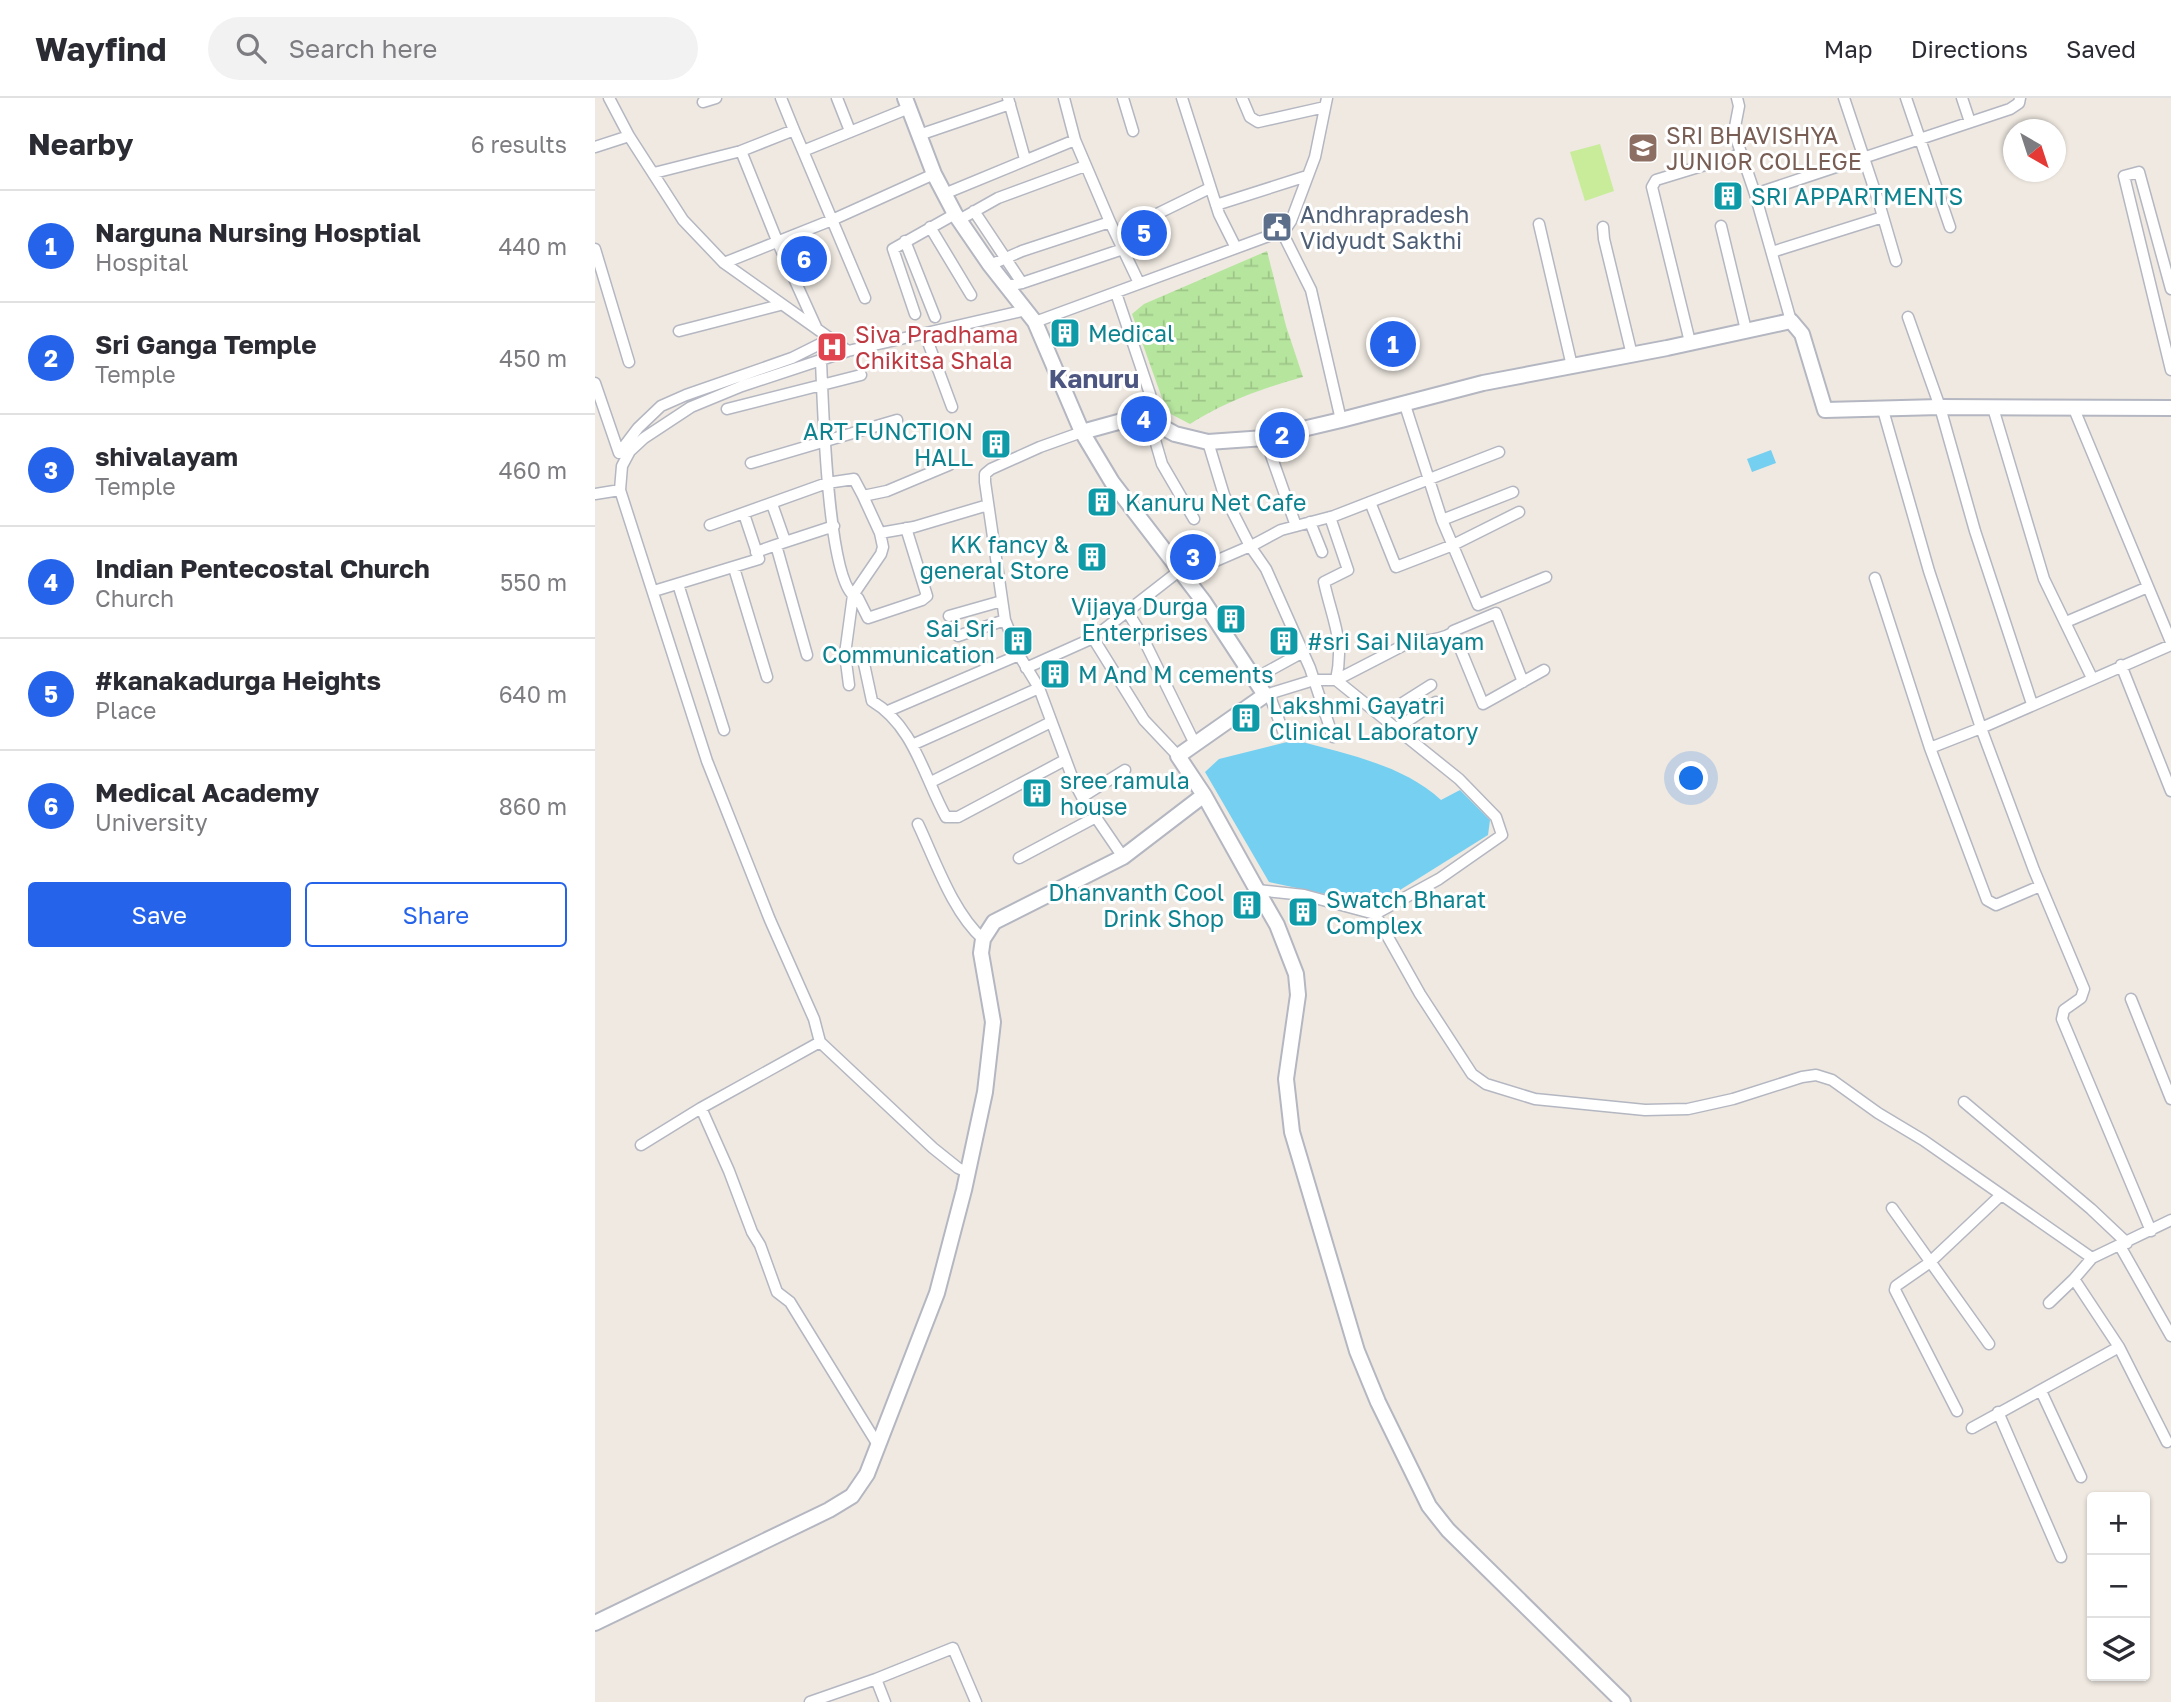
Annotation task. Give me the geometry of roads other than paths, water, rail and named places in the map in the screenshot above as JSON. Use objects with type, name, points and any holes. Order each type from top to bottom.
[{"type":"street","points":[[609,98],[629,136],[683,220],[724,263],[839,345]]},
{"type":"street","points":[[703,102],[716,98]]},
{"type":"street","points":[[781,98],[865,298]]},
{"type":"street","points":[[838,98],[850,131]]},
{"type":"street","points":[[1064,98],[1085,166],[1139,283]]},
{"type":"street","points":[[1123,98],[1133,131]]},
{"type":"street","points":[[1182,98],[1216,205],[1235,248]]},
{"type":"street","points":[[620,459],[638,428],[661,406],[792,358],[839,345],[1030,316],[1116,293],[1282,232],[1288,228],[1315,157],[1326,103],[1258,122],[1249,117],[1242,98]]},
{"type":"street","points":[[1737,98],[1739,106],[1734,132],[1755,194],[1791,321],[1802,334],[1825,410],[2171,408]]},
{"type":"street","points":[[1845,98],[1896,261]]},
{"type":"street","points":[[1906,98],[1950,227]]},
{"type":"street","points":[[1962,98],[1970,122]]},
{"type":"street","points":[[1755,194],[2010,110],[2019,103],[2020,98]]},
{"type":"street","points":[[919,135],[1009,101],[1025,159]]},
{"type":"street","points":[[803,151],[907,103],[944,194],[1006,260],[1022,284]]},
{"type":"street","points":[[654,173],[741,151],[794,130]]},
{"type":"street","points":[[595,147],[629,136]]},
{"type":"street","points":[[944,194],[1075,140]]},
{"type":"street","points":[[741,151],[816,327]]},
{"type":"street","points":[[1690,342],[1652,187],[1656,180],[1741,154]]},
{"type":"street","points":[[915,314],[893,251],[894,247],[930,227],[964,215],[998,198],[1085,166]]},
{"type":"street","points":[[2171,289],[2140,172],[2124,176],[2171,370]]},
{"type":"street","points":[[724,263],[778,243],[934,174]]},
{"type":"street","points":[[1216,205],[1307,176]]},
{"type":"street","points":[[1116,234],[1210,188]]},
{"type":"street","points":[[964,215],[990,265],[1030,316],[1082,432],[1112,482],[1203,602],[1267,695],[1283,730]]},
{"type":"street","points":[[1772,251],[1883,217]]},
{"type":"street","points":[[990,265],[1022,251],[1109,222]]},
{"type":"street","points":[[1539,224],[1572,366]]},
{"type":"street","points":[[1721,226],[1746,330]]},
{"type":"street","points":[[930,227],[971,295]]},
{"type":"street","points":[[1603,227],[1632,355]]},
{"type":"street","points":[[1282,232],[1311,290],[1342,420]]},
{"type":"street","points":[[905,242],[935,317]]},
{"type":"street","points":[[595,249],[629,362]]},
{"type":"street","points":[[1005,286],[1022,284],[1123,249]]},
{"type":"street","points":[[1116,293],[1150,394],[1151,416],[1162,464],[1194,519]]},
{"type":"street","points":[[679,331],[780,305]]},
{"type":"street","points":[[1908,317],[1940,408],[1975,531],[2032,704]]},
{"type":"street","points":[[1123,857],[1082,797],[1065,760],[1039,688],[1019,655],[1005,620],[985,474],[991,469],[1082,432],[1140,416],[1151,416],[1175,434],[1208,442],[1265,438],[1483,383],[1791,321]]},
{"type":"street","points":[[925,334],[952,407]]},
{"type":"street","points":[[620,459],[644,438],[691,407],[742,386],[821,361],[839,345]]},
{"type":"street","points":[[821,361],[827,483],[842,574],[849,591],[858,598],[868,618],[927,596],[906,527]]},
{"type":"street","points":[[727,409],[861,375]]},
{"type":"street","points":[[595,383],[599,415],[620,459],[620,490],[666,587],[724,730]]},
{"type":"street","points":[[1404,402],[1442,520],[1483,617]]},
{"type":"street","points":[[1993,408],[2044,579],[2092,678]]},
{"type":"street","points":[[1882,410],[1929,571],[1982,728],[2040,886],[2084,989],[2081,998],[2064,1010],[2062,1019],[2151,1231]]},
{"type":"street","points":[[1930,748],[1982,728],[2171,644],[2074,410]]},
{"type":"street","points":[[751,463],[897,420]]},
{"type":"street","points":[[1265,438],[1296,526]]},
{"type":"street","points":[[1208,442],[1224,495],[1250,546],[1266,569],[1317,680],[1333,737]]},
{"type":"street","points":[[1026,668],[1093,638],[1127,611],[1183,576],[1281,530],[1330,517],[1499,452]]},
{"type":"street","points":[[863,496],[887,491],[949,464]]},
{"type":"street","points":[[710,525],[827,483],[853,479],[883,542],[881,554],[853,595],[845,654],[849,685]]},
{"type":"street","points":[[595,494],[620,490]]},
{"type":"street","points":[[1442,520],[1513,492]]},
{"type":"street","points":[[1370,502],[1396,567],[1453,545],[1519,512]]},
{"type":"street","points":[[772,504],[807,655]]},
{"type":"street","points":[[880,533],[988,505]]},
{"type":"street","points":[[666,587],[759,559],[744,514]]},
{"type":"street","points":[[1257,890],[1304,895],[1375,914],[1439,879],[1502,835],[1496,817],[1459,779],[1397,729],[1337,675],[1338,630],[1324,582],[1348,570],[1330,517]]},
{"type":"street","points":[[1310,522],[1322,552]]},
{"type":"street","points":[[756,552],[834,526]]},
{"type":"street","points":[[734,568],[767,677]]},
{"type":"street","points":[[1478,606],[1546,578]]},
{"type":"street","points":[[1875,578],[1930,748],[1989,902],[1996,905],[2040,886]]},
{"type":"street","points":[[666,587],[707,761],[770,920],[814,1019],[820,1042],[933,1148],[967,1172]]},
{"type":"street","points":[[2066,622],[2148,587]]},
{"type":"street","points":[[949,616],[1002,601]]},
{"type":"street","points":[[1127,611],[1195,744]]},
{"type":"street","points":[[1178,757],[1267,695],[1337,675],[1344,676],[1406,644],[1436,640],[1496,613],[1523,682]]},
{"type":"street","points":[[958,636],[1005,620]]},
{"type":"street","points":[[1454,632],[1483,704],[1544,670]]},
{"type":"street","points":[[1093,638],[1144,720],[1178,757],[1204,795],[1277,925],[1296,974],[1298,995],[1286,1079],[1291,1132],[1357,1351],[1378,1402],[1429,1506],[1448,1530],[1623,1702]]},
{"type":"street","points":[[1254,679],[1303,652]]},
{"type":"street","points":[[888,711],[1019,655]]},
{"type":"street","points":[[863,659],[872,701],[888,711],[912,745],[946,817],[951,818],[1065,760]]},
{"type":"street","points":[[2121,665],[2171,791]]},
{"type":"street","points":[[1382,716],[1431,685]]},
{"type":"street","points":[[912,745],[1039,688]]},
{"type":"street","points":[[1397,729],[1436,702]]},
{"type":"street","points":[[931,782],[1051,722]]},
{"type":"street","points":[[1082,797],[1125,770]]},
{"type":"street","points":[[595,1623],[829,1510],[852,1496],[867,1474],[937,1293],[967,1172],[985,1092],[993,1022],[981,953],[983,939],[994,922],[1123,857],[1204,795]]},
{"type":"street","points":[[1019,858],[1095,817]]},
{"type":"street","points":[[918,824],[958,906],[971,928],[983,939]]},
{"type":"street","points":[[1375,914],[1420,994],[1472,1074],[1486,1084],[1535,1099],[1645,1110],[1688,1109],[1816,1075],[1832,1080],[2092,1258]]},
{"type":"street","points":[[2131,999],[2171,1099]]},
{"type":"street","points":[[641,1145],[701,1108],[820,1042]]},
{"type":"street","points":[[1964,1102],[2080,1200],[2124,1245],[2171,1336]]},
{"type":"street","points":[[701,1108],[777,1292],[790,1302],[878,1445]]},
{"type":"street","points":[[1957,1411],[1895,1294],[1896,1286],[1931,1261],[2001,1195]]},
{"type":"street","points":[[1892,1208],[1989,1344]]},
{"type":"street","points":[[2049,1303],[2092,1258],[2171,1221]]},
{"type":"street","points":[[2074,1279],[2119,1347],[2167,1442]]},
{"type":"street","points":[[1972,1428],[2119,1347]]},
{"type":"street","points":[[2041,1391],[2081,1477]]},
{"type":"street","points":[[1998,1412],[2060,1557]]},
{"type":"street","points":[[810,1702],[953,1648],[976,1702]]},
{"type":"street","points":[[876,1679],[885,1702]]},
{"type":"water","points":[[1771,450],[1776,463],[1752,472],[1747,459]]},
{"type":"water","points":[[1295,740],[1391,769],[1409,777],[1441,800],[1460,790],[1490,820],[1488,835],[1376,905],[1269,882],[1205,772],[1219,759]]},
{"type":"place","name":"SRI BHAVISHYA JUNIOR COLLEGE","points":[[1643,148]]},
{"type":"place","name":"SRI APPARTMENTS","points":[[1728,196]]},
{"type":"place","name":"Andhrapradesh Vidyudt Sakthi","points":[[1277,227]]},
{"type":"place","name":"#kanakadurga Heights","points":[[1144,233]]},
{"type":"place","name":"Medical Academy","points":[[804,259]]},
{"type":"place","name":"Medical","points":[[1065,333]]},
{"type":"place","name":"Narguna Nursing Hosptial","points":[[1393,344]]},
{"type":"place","name":"Siva Pradhama Chikitsa Shala","points":[[832,347]]},
{"type":"place","name":"Indian Pentecostal Church","points":[[1144,419]]},
{"type":"place","name":"Sri Ganga Temple","points":[[1282,435]]},
{"type":"place","name":"ART FUNCTION HALL","points":[[996,444]]},
{"type":"place","name":"Kanuru Net Cafe","points":[[1102,502]]},
{"type":"place","name":"KK fancy & general Store","points":[[1092,557]]},
{"type":"place","name":"shivalayam","points":[[1193,557]]},
{"type":"place","name":"Vijaya Durga Enterprises","points":[[1231,619]]},
{"type":"place","name":"Sai Sri Communication","points":[[1018,641]]},
{"type":"place","name":"#sri Sai Nilayam","points":[[1284,641]]},
{"type":"place","name":"M And M cements","points":[[1055,674]]},
{"type":"place","name":"Lakshmi Gayatri Clinical Laboratory","points":[[1246,718]]},
{"type":"place","name":"sree ramula house","points":[[1037,793]]},
{"type":"place","name":"Dhanvanth Cool Drink Shop","points":[[1247,905]]},
{"type":"place","name":"Swatch Bharat Complex","points":[[1303,912]]},
{"type":"district","name":"Kanuru","points":[[1094,378]]}]
